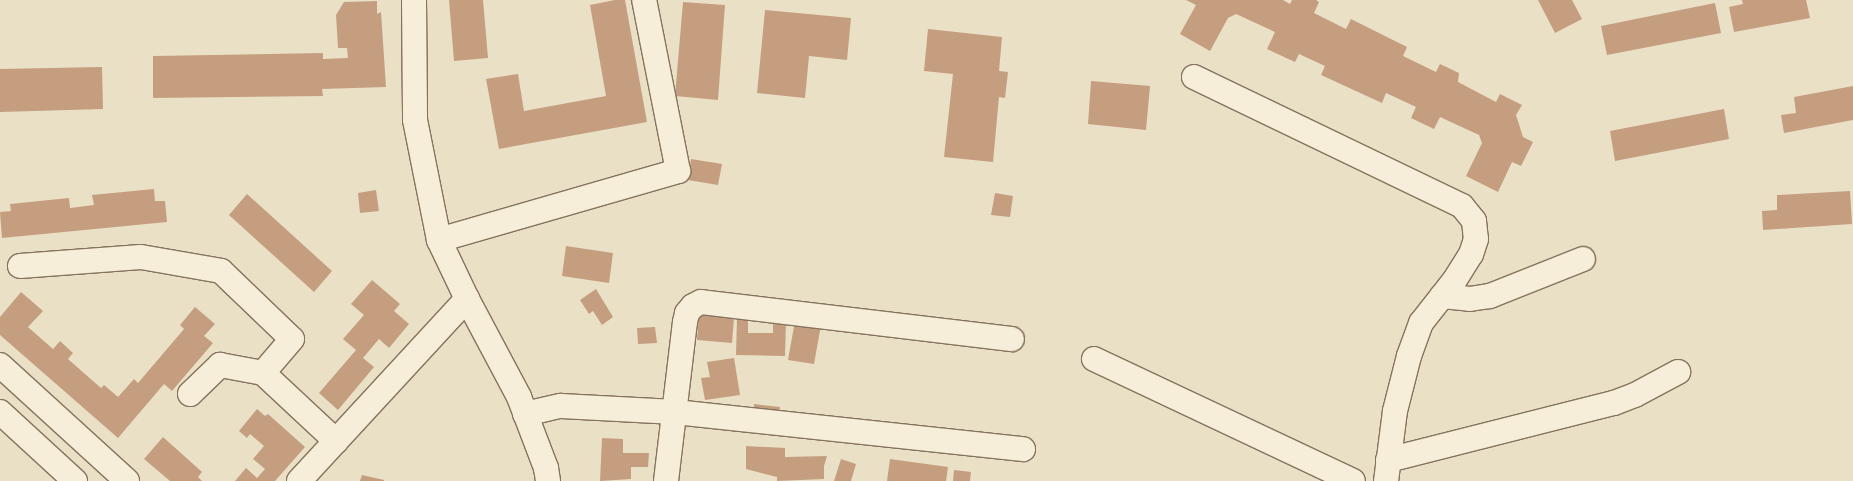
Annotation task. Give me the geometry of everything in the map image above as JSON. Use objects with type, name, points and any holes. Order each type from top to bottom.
[{"type":"street","points":[[414,0],[415,120],[439,240],[466,299],[518,397],[546,468],[548,481]]},
{"type":"street","points":[[439,240],[678,171],[644,0]]},
{"type":"street","points":[[1194,77],[1462,206],[1474,221],[1476,230],[1475,247],[1421,323],[1409,356],[1395,411],[1387,471],[1614,403],[1642,392],[1678,372]]},
{"type":"street","points":[[20,266],[141,257],[221,271],[292,339],[263,373]]},
{"type":"street","points":[[1442,296],[1470,299],[1490,296],[1583,259]]},
{"type":"street","points":[[299,481],[466,299]]},
{"type":"street","points":[[666,481],[687,313],[693,306],[701,302],[1012,339]]},
{"type":"street","points":[[1094,359],[1353,481]]},
{"type":"street","points":[[0,365],[127,481]]},
{"type":"street","points":[[190,394],[220,366],[263,373],[336,441]]},
{"type":"street","points":[[525,414],[561,406],[675,412],[1023,449]]},
{"type":"street","points":[[0,412],[75,481]]},
{"type":"building","points":[[449,0],[483,0],[488,58],[454,61]]},
{"type":"building","points":[[625,0],[647,122],[499,149],[486,79],[518,74],[524,111],[606,96],[590,5]]},
{"type":"building","points":[[1186,0],[1283,0],[1290,4],[1292,0],[1316,0],[1319,2],[1314,13],[1346,29],[1351,19],[1407,47],[1403,56],[1436,72],[1440,64],[1459,73],[1458,82],[1496,102],[1500,94],[1522,105],[1516,115],[1523,137],[1533,142],[1521,166],[1512,162],[1498,192],[1466,176],[1482,143],[1479,135],[1440,117],[1434,129],[1411,118],[1416,107],[1386,93],[1382,103],[1321,75],[1325,66],[1299,54],[1295,62],[1267,49],[1275,32],[1236,14],[1228,18],[1210,51],[1180,34],[1196,5]]},
{"type":"building","points":[[1538,0],[1572,0],[1582,19],[1555,33]]},
{"type":"building","points":[[1742,0],[1806,0],[1810,18],[1734,32],[1729,7],[1743,4]]},
{"type":"building","points":[[377,1],[377,14],[381,12],[386,87],[322,89],[323,96],[153,98],[153,56],[323,53],[323,59],[348,58],[347,48],[338,48],[336,15],[344,2]]},
{"type":"building","points":[[683,2],[725,5],[718,100],[675,96]]},
{"type":"building","points":[[1715,3],[1721,33],[1607,55],[1601,26]]},
{"type":"building","points":[[765,10],[851,18],[847,60],[809,56],[805,98],[757,93]]},
{"type":"building","points":[[928,29],[1002,37],[999,71],[1008,72],[1005,98],[999,97],[993,162],[944,157],[953,74],[924,71]]},
{"type":"building","points":[[102,67],[103,109],[0,112],[0,69]]},
{"type":"building","points":[[1091,81],[1150,86],[1146,130],[1088,124]]},
{"type":"building","points":[[1853,86],[1853,120],[1784,133],[1781,115],[1796,113],[1794,97]]},
{"type":"building","points":[[1724,109],[1729,139],[1615,161],[1610,131]]},
{"type":"building","points":[[691,159],[722,164],[718,185],[688,180]]},
{"type":"building","points":[[154,189],[155,201],[165,201],[167,222],[2,238],[0,212],[11,211],[10,204],[69,198],[70,208],[94,205],[92,195]]},
{"type":"building","points":[[376,190],[379,211],[360,213],[358,193]]},
{"type":"building","points":[[1850,191],[1852,224],[1763,230],[1762,211],[1777,210],[1777,195]]},
{"type":"building","points":[[995,193],[1013,196],[1010,217],[991,215]]},
{"type":"building","points":[[247,194],[332,271],[314,292],[229,215]]},
{"type":"building","points":[[566,246],[613,253],[609,283],[562,276]]},
{"type":"building","points":[[372,280],[400,304],[394,311],[409,324],[389,348],[379,339],[363,358],[374,367],[338,410],[319,393],[356,350],[343,339],[364,315],[351,304]]},
{"type":"building","points":[[596,289],[613,317],[602,325],[593,311],[589,314],[580,300]]},
{"type":"building","points":[[21,292],[43,311],[28,327],[53,349],[60,341],[73,353],[68,359],[101,388],[104,385],[118,397],[134,379],[138,383],[184,329],[180,325],[195,307],[215,324],[204,336],[213,343],[172,391],[164,384],[118,438],[0,335],[0,317]]},
{"type":"building","points":[[699,315],[734,318],[732,343],[697,340]]},
{"type":"building","points":[[737,318],[748,318],[748,333],[773,333],[773,321],[786,321],[785,356],[736,355]]},
{"type":"building","points":[[795,321],[821,325],[814,364],[788,360]]},
{"type":"building","points":[[655,327],[657,343],[638,344],[637,328]]},
{"type":"building","points":[[734,358],[740,395],[705,400],[701,378],[710,377],[707,362]]},
{"type":"building","points":[[754,404],[780,407],[778,420],[753,417]]},
{"type":"building","points":[[257,409],[265,416],[268,414],[305,447],[275,481],[235,481],[246,468],[257,478],[265,469],[253,459],[264,446],[250,434],[247,438],[239,431]]},
{"type":"building","points":[[163,437],[202,472],[198,477],[202,481],[170,481],[144,459]]},
{"type":"building","points":[[602,438],[623,439],[623,453],[649,453],[648,467],[631,467],[631,479],[600,481]]},
{"type":"building","points":[[746,446],[785,448],[785,457],[827,456],[824,466],[824,479],[777,481],[777,477],[746,469]]},
{"type":"building","points":[[841,459],[856,464],[851,481],[834,481]]},
{"type":"building","points":[[890,459],[948,467],[946,481],[887,481]]},
{"type":"building","points":[[954,470],[971,472],[970,481],[953,481]]},
{"type":"building","points":[[362,475],[384,480],[384,481],[360,481]]}]
